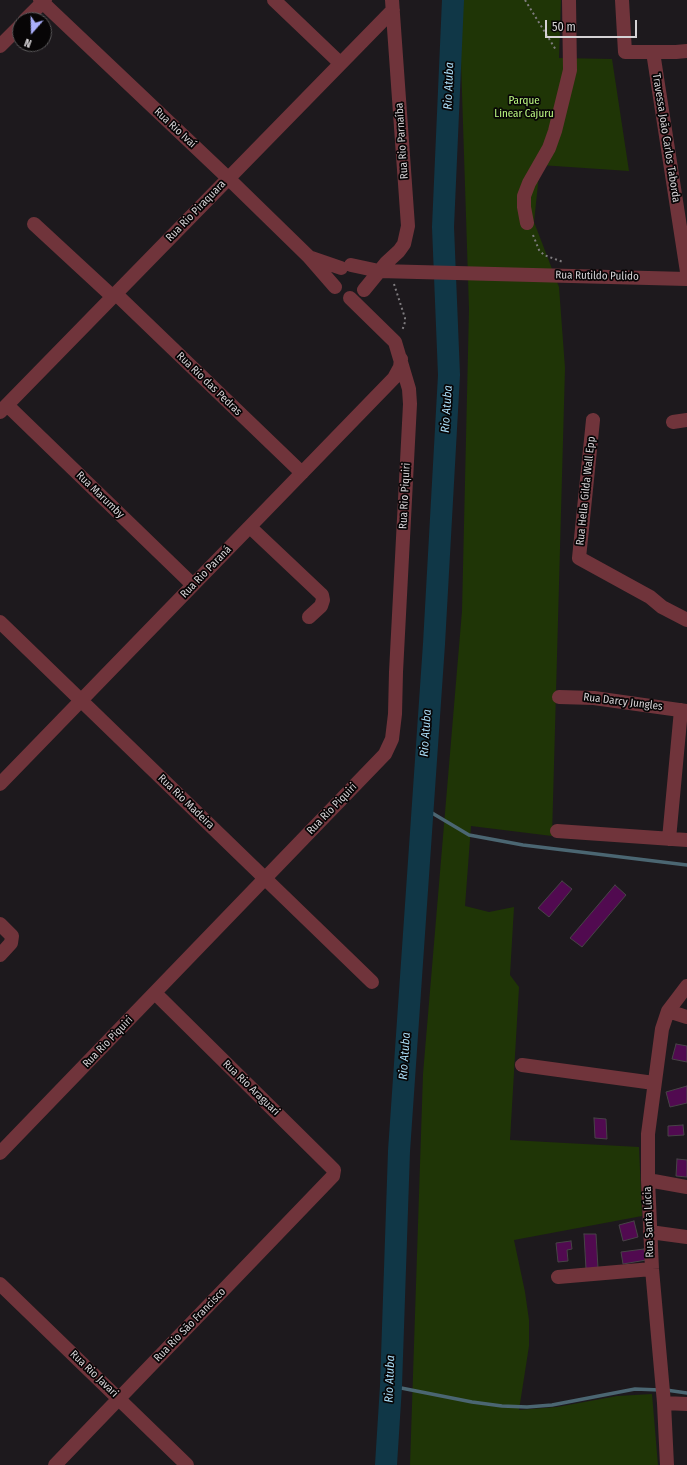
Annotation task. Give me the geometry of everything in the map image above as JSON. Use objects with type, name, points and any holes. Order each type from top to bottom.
[{"type":"street","points":[[274,0],[340,63]]},
{"type":"street","points":[[527,223],[524,208],[524,196],[549,148],[555,131],[570,70],[569,0]]},
{"type":"street","points":[[622,0],[626,52],[687,51]]},
{"type":"street","points":[[33,12],[43,1]]},
{"type":"street","name":"Rua Rio Ivaí","points":[[43,1],[308,256],[338,293],[350,298]]},
{"type":"street","name":"Rua Rio Piraquara","points":[[3,408],[340,63],[392,5]]},
{"type":"street","name":"Rua Rio Parnaíba","points":[[390,271],[399,251],[404,244],[408,226],[392,5]]},
{"type":"street","points":[[0,46],[12,34]]},
{"type":"street","name":"Travessa João Carlos Taborda","points":[[653,52],[687,272]]},
{"type":"street","name":"Rua Rio das Pedras","points":[[34,224],[115,295],[302,474]]},
{"type":"street","name":"Rua Rio Ivaí","points":[[308,256],[346,266],[390,271]]},
{"type":"street","points":[[335,288],[333,282],[334,276],[337,271],[346,266],[358,267],[363,272],[366,277],[364,290]]},
{"type":"street","points":[[390,271],[355,297],[350,298],[398,349]]},
{"type":"street","name":"Rua Rutildo Pulido","points":[[390,271],[687,278]]},
{"type":"street","name":"Rua Rio Paraná","points":[[0,784],[394,378],[400,367],[398,349]]},
{"type":"street","name":"Rua Rio Piquiri","points":[[0,1153],[385,754],[392,739],[396,714],[396,672],[410,404],[409,389],[398,349]]},
{"type":"street","name":"Rua Marumby","points":[[3,408],[193,585]]},
{"type":"street","name":"Rua Hella Gilda Wall Epp","points":[[593,420],[579,558],[650,597],[662,607],[687,620]]},
{"type":"street","points":[[673,422],[687,420]]},
{"type":"street","points":[[250,527],[322,595],[323,600],[321,606],[309,617]]},
{"type":"street","name":"Rua Rio Madeira","points":[[0,622],[372,982]]},
{"type":"street","name":"Rua Darcy Jungles","points":[[558,697],[594,698],[684,710]]},
{"type":"street","points":[[669,839],[684,710]]},
{"type":"street","points":[[557,831],[687,840]]},
{"type":"street","points":[[0,924],[12,936],[12,940],[0,955]]},
{"type":"street","name":"Rua Santa Lúcia","points":[[667,1465],[664,1403],[652,1269],[648,1180],[648,1134],[662,1029],[668,1011],[687,986]]},
{"type":"street","name":"Rua Rio Araguari","points":[[155,993],[334,1170],[334,1176],[325,1185]]},
{"type":"street","points":[[668,1011],[687,1017]]},
{"type":"street","points":[[522,1065],[654,1083]]},
{"type":"street","points":[[648,1180],[687,1187]]},
{"type":"street","name":"Rua Rio São Francisco","points":[[55,1465],[325,1185]]},
{"type":"street","points":[[650,1232],[687,1238]]},
{"type":"street","points":[[558,1277],[652,1269]]},
{"type":"street","name":"Rua Rio Javari","points":[[0,1284],[187,1465]]},
{"type":"street","points":[[664,1403],[687,1404]]},
{"type":"path","points":[[525,0],[556,51]]},
{"type":"path","points":[[527,223],[544,255],[566,263]]},
{"type":"path","points":[[390,271],[406,322],[398,349]]},
{"type":"green space","name":"Parque Linear Cajuru","points":[[459,0],[561,0],[559,58],[612,59],[629,171],[540,165],[534,222],[559,287],[565,368],[552,836],[471,826],[465,906],[489,912],[514,907],[510,975],[519,987],[510,1140],[639,1147],[642,1216],[514,1240],[525,1292],[529,1320],[529,1346],[519,1410],[557,1407],[617,1396],[652,1394],[658,1465],[410,1465],[423,1074],[462,611],[469,309]]},
{"type":"building","points":[[562,881],[572,889],[549,917],[538,908]]},
{"type":"building","points":[[615,885],[626,895],[582,947],[570,938]]},
{"type":"building","points":[[676,1044],[687,1046],[687,1062],[672,1059]]},
{"type":"building","points":[[687,1086],[687,1103],[670,1107],[666,1092]]},
{"type":"building","points":[[594,1118],[606,1119],[607,1139],[595,1138]]},
{"type":"building","points":[[683,1125],[684,1135],[668,1136],[668,1126]]},
{"type":"building","points":[[677,1159],[687,1160],[687,1177],[676,1176]]},
{"type":"building","points":[[634,1221],[638,1237],[623,1241],[619,1225]]},
{"type":"building","points":[[584,1234],[596,1234],[598,1268],[586,1269]]},
{"type":"building","points":[[571,1241],[572,1249],[567,1250],[568,1261],[558,1262],[556,1243]]},
{"type":"building","points":[[644,1249],[646,1260],[623,1264],[621,1252]]},
{"type":"waterway","name":"Rio Atuba","points":[[386,1465],[391,1386],[399,1151],[434,644],[449,375],[443,227],[453,0]]},
{"type":"waterway","points":[[422,807],[469,835],[523,845],[687,865]]},
{"type":"waterway","points":[[391,1386],[472,1402],[502,1406],[527,1407],[552,1405],[635,1389],[660,1390]]},
{"type":"waterway","points":[[666,1390],[687,1393]]}]
